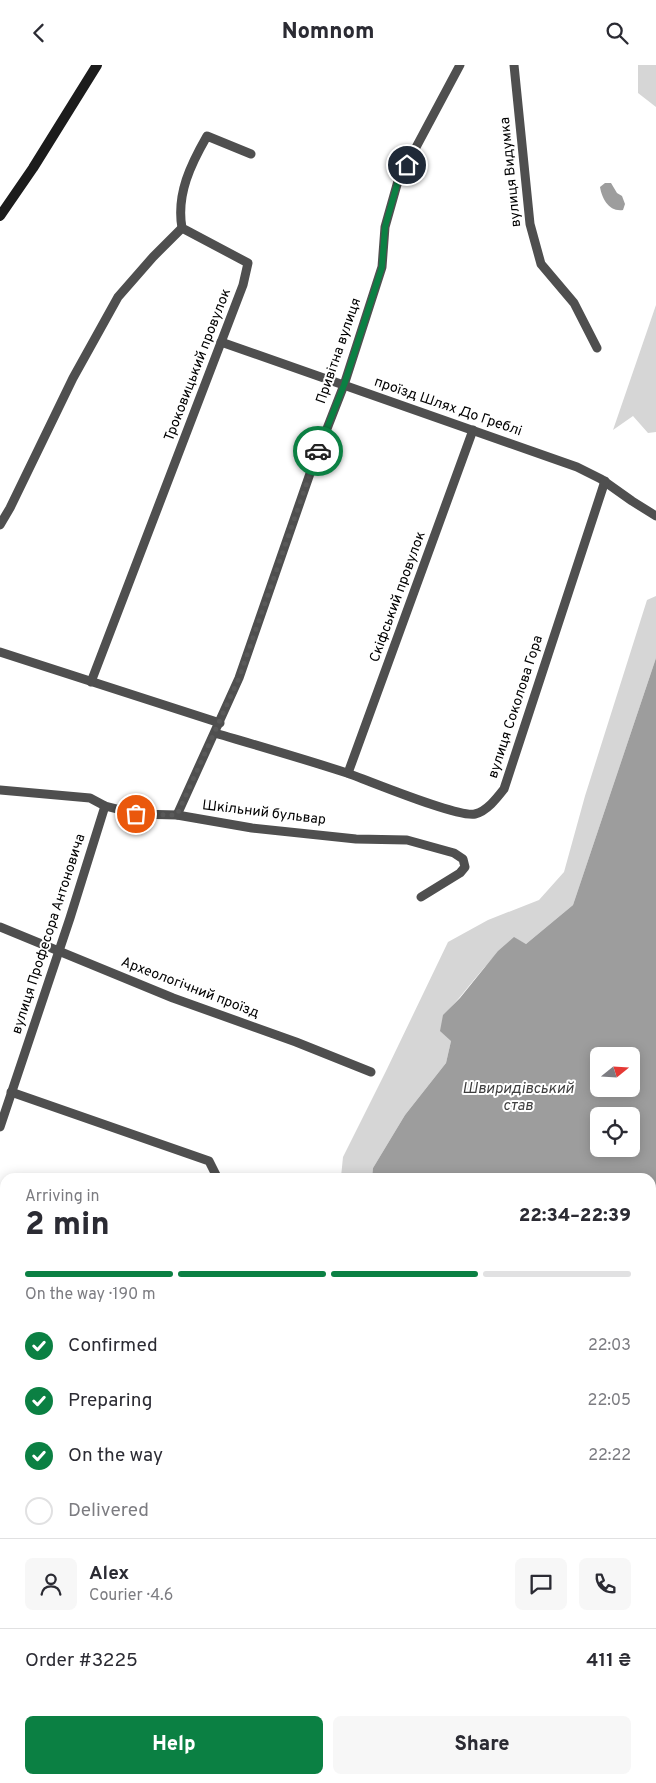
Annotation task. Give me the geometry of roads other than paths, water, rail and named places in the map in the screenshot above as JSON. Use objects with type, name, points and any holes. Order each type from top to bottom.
[{"type":"street","points":[[0,216],[33,168],[97,65]]},
{"type":"street","name":"Привітна вулиця","points":[[215,733],[239,678],[314,462],[344,385],[382,267],[385,227],[398,181],[460,65]]},
{"type":"street","name":"вулиця Видумка","points":[[514,65],[530,224],[541,264],[574,303],[597,348]]},
{"type":"street","points":[[0,525],[73,378],[118,297],[153,257],[182,228],[180,218],[181,202],[187,175],[207,135],[251,154]]},
{"type":"street","name":"Троковицький провулок","points":[[91,682],[243,285],[248,263],[182,228]]},
{"type":"street","name":"проїзд Шлях До Греблі","points":[[221,342],[577,467],[605,481],[656,516]]},
{"type":"street","name":"Скіфський провулок","points":[[348,773],[473,430]]},
{"type":"street","name":"вулиця Соколова Гора","points":[[215,733],[348,773],[462,813],[475,814],[489,805],[504,789],[507,781],[605,481]]},
{"type":"street","points":[[0,652],[220,723]]},
{"type":"street","points":[[177,815],[215,733]]},
{"type":"street","name":"Шкільний бульвар","points":[[0,790],[90,798],[105,805],[136,814],[177,815],[252,828],[356,839],[406,840],[454,853],[464,859],[465,867],[460,873],[421,897]]},
{"type":"street","name":"вулиця Професора Антоновича","points":[[0,1127],[105,805]]},
{"type":"street","name":"Археологічний проїзд","points":[[0,927],[173,998],[296,1042],[371,1072]]},
{"type":"street","points":[[11,1092],[208,1161],[215,1173]]},
{"type":"water","points":[[605,183],[611,183],[617,193],[622,196],[625,204],[623,210],[610,207],[604,200],[600,187]]},
{"type":"water","name":"Швиридівський став","points":[[656,658],[656,1173],[372,1173],[373,1168],[405,1115],[446,1063],[451,1041],[440,1031],[443,1015],[460,998],[498,951],[514,937],[526,944],[573,905]]}]
